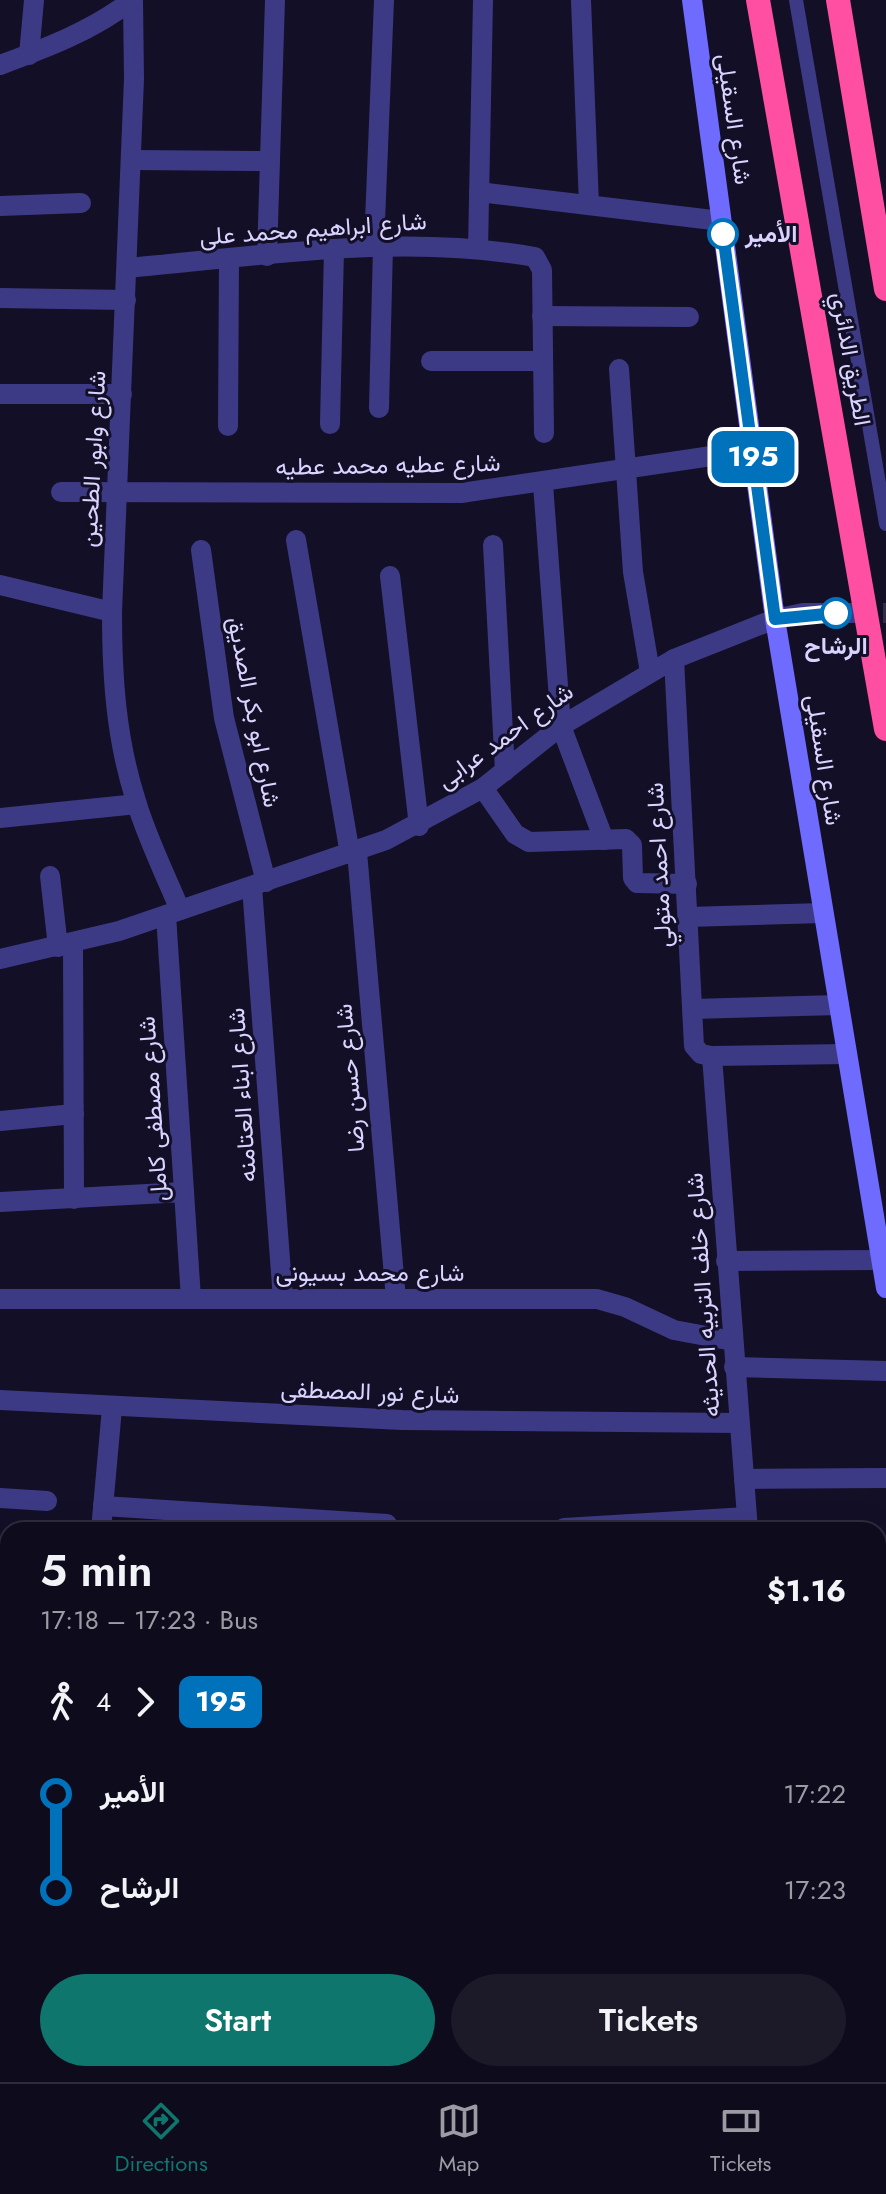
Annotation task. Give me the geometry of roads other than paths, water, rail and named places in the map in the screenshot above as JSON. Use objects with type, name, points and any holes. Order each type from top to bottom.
[{"type":"highway","name":"الطريق الدائري","points":[[758,0],[886,729]]},
{"type":"highway","name":"الطريق الدائري","points":[[838,0],[886,289]]},
{"type":"street","points":[[29,55],[34,0]]},
{"type":"street","points":[[0,65],[107,19],[132,0]]},
{"type":"street","name":"شارع وابور الطحين","points":[[132,0],[131,160],[112,612],[112,680],[117,722],[137,804],[173,912]]},
{"type":"street","points":[[267,256],[275,0]]},
{"type":"street","points":[[379,408],[378,246],[384,0]]},
{"type":"street","points":[[478,249],[483,0]]},
{"type":"street","points":[[581,0],[589,205]]},
{"type":"street","name":"شارع السقيلى","points":[[692,0],[775,619],[886,1288]]},
{"type":"street","points":[[131,160],[270,161]]},
{"type":"street","points":[[479,192],[721,221]]},
{"type":"street","points":[[0,206],[81,203]]},
{"type":"street","name":"شارع ابراهيم محمد على","points":[[127,268],[378,246],[478,249],[538,259],[542,316]]},
{"type":"street","points":[[330,424],[334,249]]},
{"type":"street","points":[[228,426],[229,259]]},
{"type":"street","points":[[0,298],[126,300]]},
{"type":"street","points":[[544,433],[542,316],[689,317]]},
{"type":"street","points":[[431,361],[543,361]]},
{"type":"street","points":[[619,369],[633,572],[650,672]]},
{"type":"street","points":[[0,394],[122,394]]},
{"type":"street","name":"شارع عطيه محمد عطيه","points":[[61,492],[419,495],[543,484],[752,450]]},
{"type":"street","points":[[543,484],[561,726],[604,840]]},
{"type":"street","name":"شارع حسن رضا","points":[[296,540],[354,853],[396,1299]]},
{"type":"street","points":[[493,545],[505,771]]},
{"type":"street","name":"شارع ابو بكر الصديق","points":[[201,550],[224,718],[259,884]]},
{"type":"street","points":[[390,576],[419,826]]},
{"type":"street","points":[[0,585],[112,612]]},
{"type":"street","name":"شارع احمد عرابى","points":[[0,959],[65,945],[354,853],[419,826],[483,788],[561,726],[674,659],[775,619],[803,613],[853,613]]},
{"type":"street","name":"شارع احمد متولي","points":[[674,659],[694,1046],[701,1054],[712,1056]]},
{"type":"street","points":[[483,788],[521,839],[537,843],[630,841],[633,878],[640,884],[687,884]]},
{"type":"street","points":[[0,818],[137,804]]},
{"type":"street","points":[[50,876],[65,945],[74,1114],[74,1199]]},
{"type":"street","name":"شارع ابناء العتامنه","points":[[259,884],[283,1299]]},
{"type":"street","name":"شارع مصطفى كامل","points":[[173,912],[191,1299]]},
{"type":"street","points":[[688,917],[823,913]]},
{"type":"street","points":[[693,1009],[839,1005]]},
{"type":"street","points":[[712,1056],[847,1054]]},
{"type":"street","name":"شارع خلف التربيه الحديثه","points":[[712,1056],[748,1522]]},
{"type":"street","points":[[0,1121],[74,1114]]},
{"type":"street","points":[[0,1202],[184,1192]]},
{"type":"street","points":[[726,1261],[881,1260]]},
{"type":"street","name":"شارع محمد بسيونى","points":[[0,1299],[597,1299],[625,1307],[674,1330],[733,1341]]},
{"type":"street","points":[[734,1367],[886,1371]]},
{"type":"street","name":"شارع نور المصطفى","points":[[0,1400],[112,1408],[402,1420],[739,1423]]},
{"type":"street","points":[[102,1522],[112,1408]]},
{"type":"street","points":[[744,1479],[886,1478]]},
{"type":"street","points":[[0,1498],[47,1501]]},
{"type":"street","points":[[103,1506],[355,1522]]},
{"type":"lane","points":[[796,0],[886,524]]},
{"type":"tunnel","points":[[853,613],[886,613]]},
{"type":"place","name":"الأمير","points":[[723,234]]},
{"type":"place","name":"الرشاح","points":[[836,613]]}]
